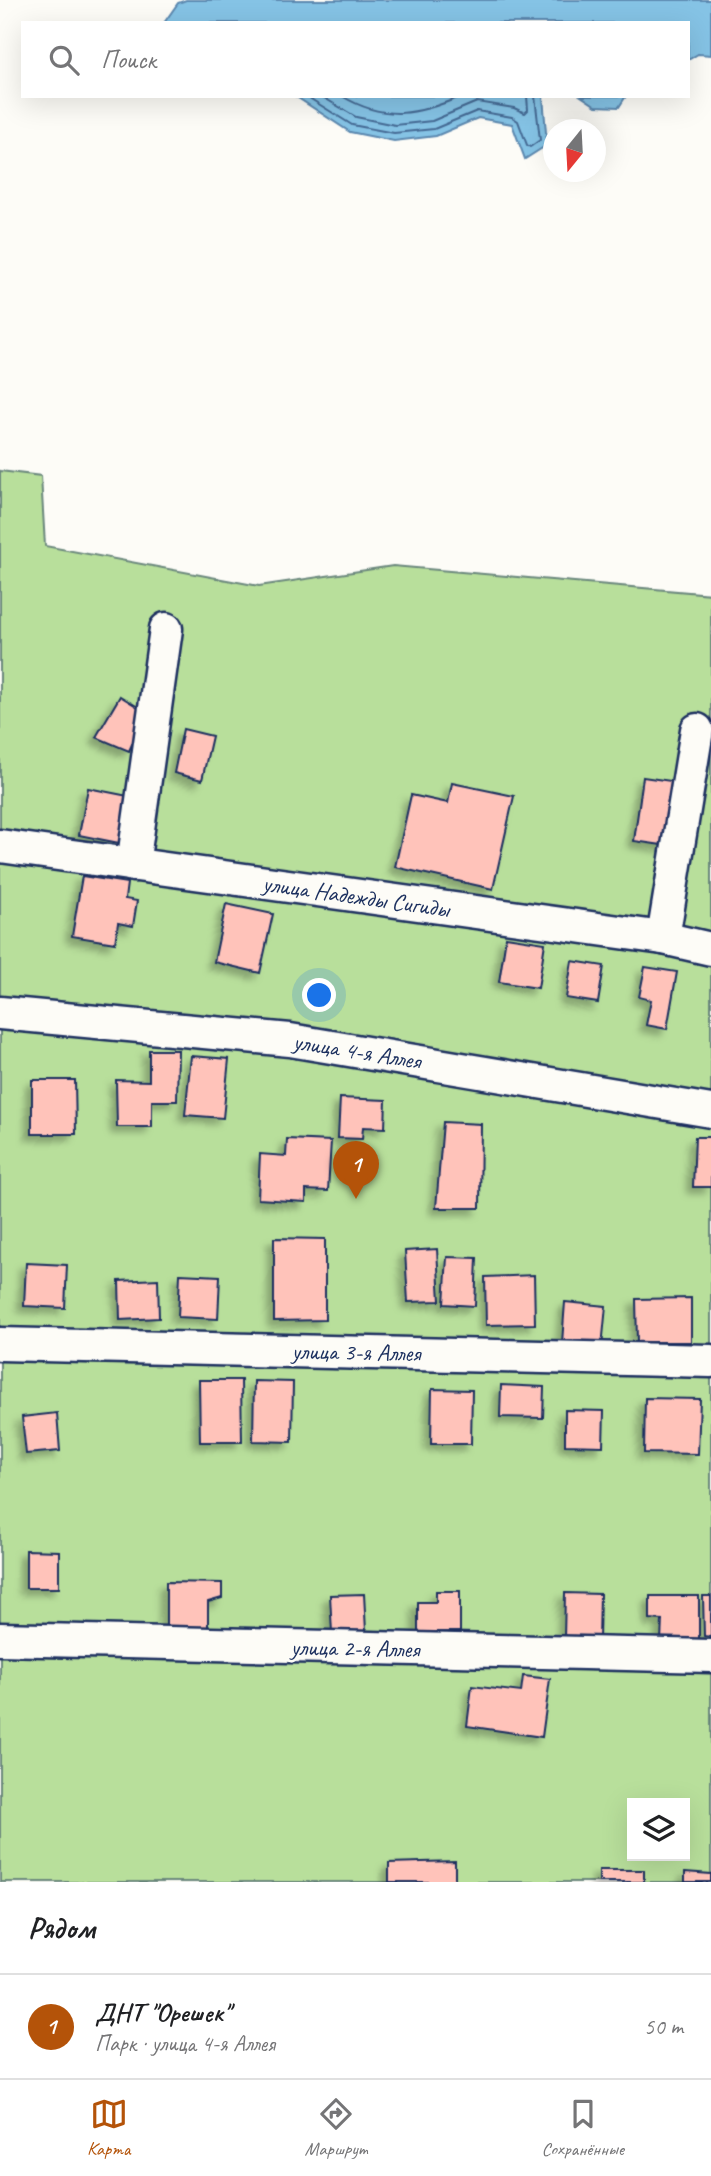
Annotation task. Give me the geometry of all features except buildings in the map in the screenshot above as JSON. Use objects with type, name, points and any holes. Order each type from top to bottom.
[{"type":"street","points":[[133,865],[166,629]]},
{"type":"street","points":[[663,938],[697,730]]},
{"type":"street","name":"улица Надежды Сигиды","points":[[0,846],[663,938],[711,949]]},
{"type":"street","name":"улица 4-я Аллея","points":[[0,1013],[290,1040],[711,1111]]},
{"type":"street","name":"улица 3-я Аллея","points":[[0,1344],[711,1361]]},
{"type":"street","name":"улица 2-я Аллея","points":[[0,1639],[711,1656]]},
{"type":"green space","points":[[0,471],[41,476],[45,546],[259,586],[393,566],[711,594],[711,1882],[0,1882]]},
{"type":"water","points":[[186,0],[711,0],[711,55],[698,54],[690,59],[690,21],[165,21],[178,3]]},
{"type":"water","points":[[298,98],[543,98],[543,148],[525,159],[512,124],[478,118],[436,136],[394,141],[350,132]]},
{"type":"water","points":[[584,98],[625,98],[619,107],[596,106]]},
{"type":"place","name":"ДНТ \"Орешек\"","points":[[356,1199]]}]
